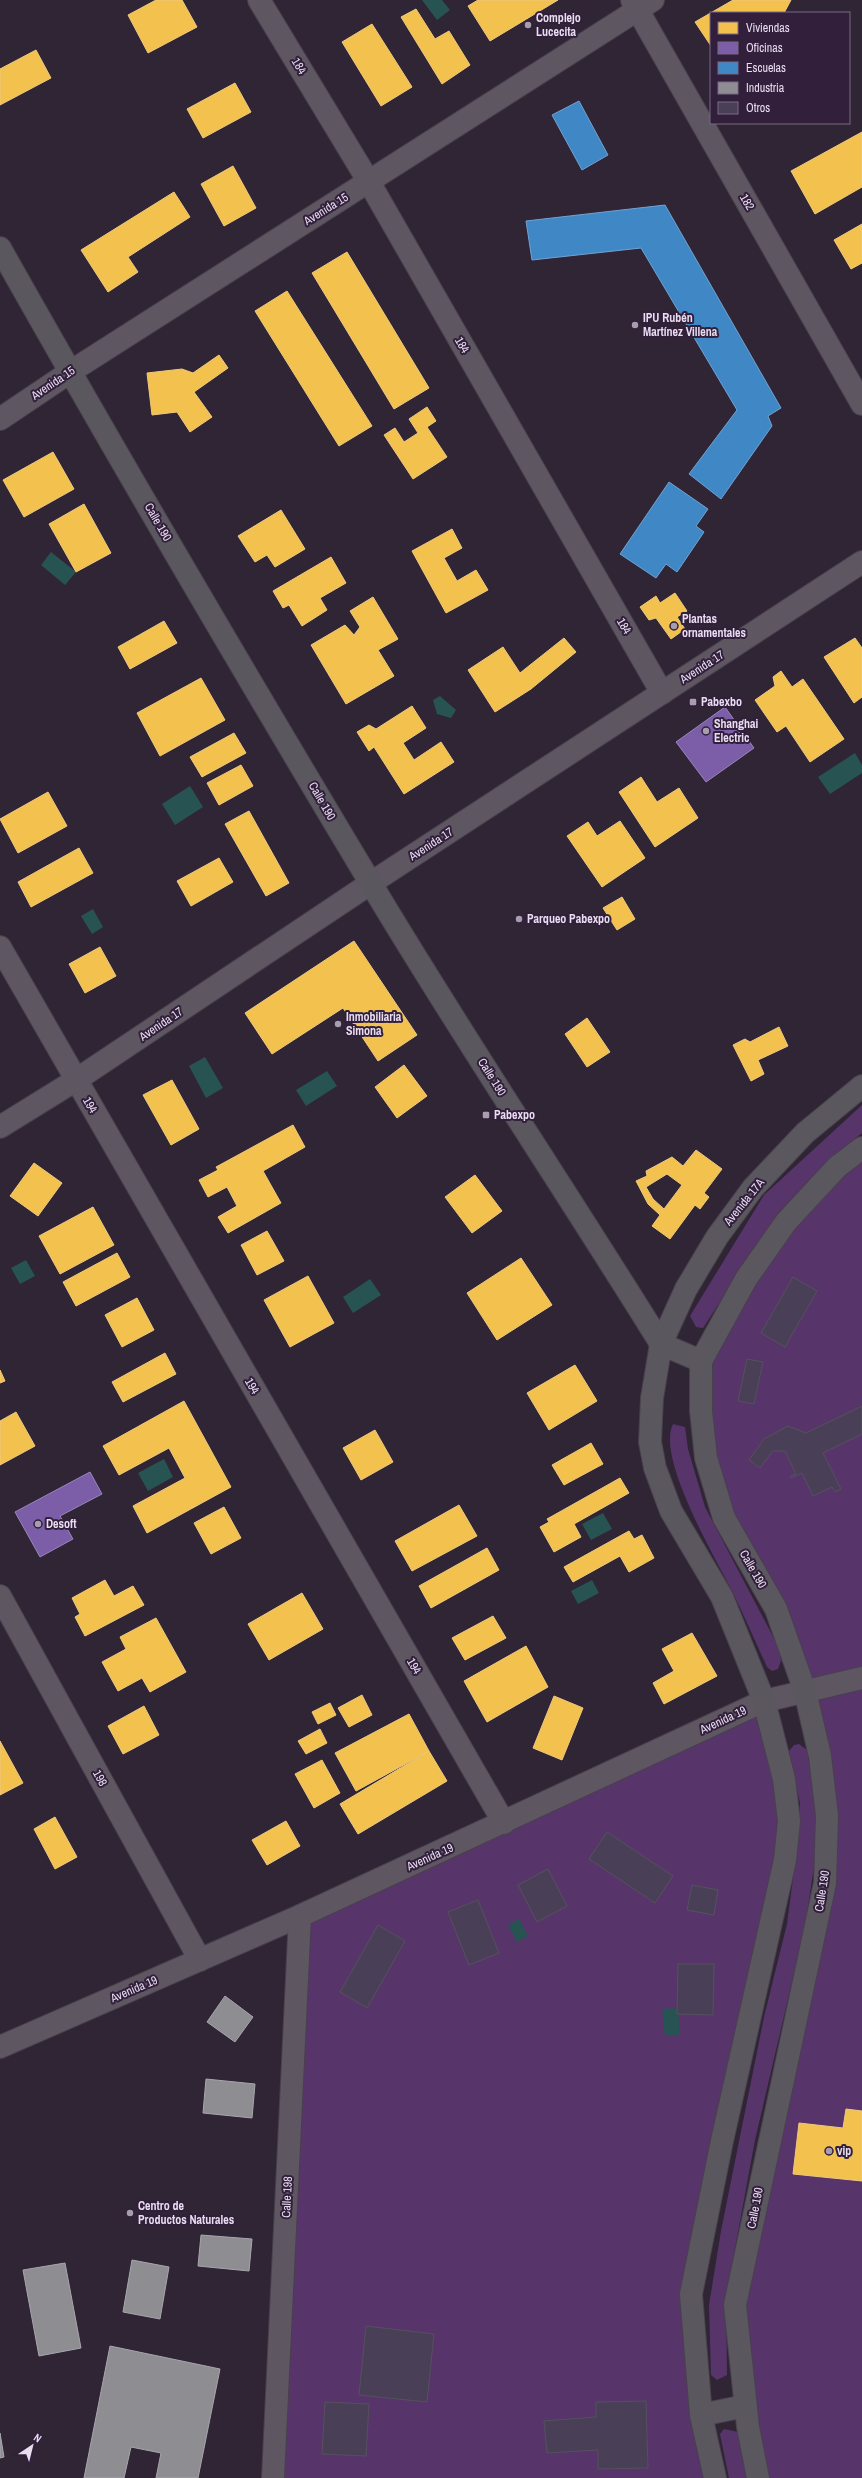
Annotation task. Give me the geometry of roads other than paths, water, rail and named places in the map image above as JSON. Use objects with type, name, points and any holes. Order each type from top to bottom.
[{"type":"main road","name":"Calle 190","points":[[0,248],[70,372],[371,883],[661,1344]]},
{"type":"main road","name":"Avenida 17A","points":[[661,1344],[686,1289],[717,1237],[753,1188],[804,1133],[862,1086]]},
{"type":"main road","points":[[715,2478],[701,2415],[690,2294],[722,2141],[785,1860],[789,1821],[784,1779],[764,1701],[722,1597],[671,1511],[655,1468],[650,1442],[652,1398],[661,1344],[701,1361],[746,1279],[786,1222],[837,1167],[862,1148]]},
{"type":"main road","name":"Calle 190","points":[[701,1361],[701,1411],[706,1458],[724,1518],[776,1609],[805,1691],[820,1756],[827,1816],[826,1883],[735,2305],[746,2406],[758,2478]]},
{"type":"main road","points":[[701,2415],[746,2406]]},
{"type":"street","name":"184","points":[[259,0],[369,182],[662,693]]},
{"type":"street","name":"Avenida 15","points":[[0,419],[70,372],[369,182],[641,3]]},
{"type":"street","name":"182","points":[[641,3],[862,404]]},
{"type":"street","name":"Avenida 17","points":[[0,1127],[76,1080],[371,883],[862,562]]},
{"type":"street","name":"194","points":[[0,947],[504,1823]]},
{"type":"street","name":"198","points":[[0,1596],[200,1960]]},
{"type":"street","name":"Avenida 19","points":[[0,2047],[300,1916],[504,1823],[764,1701],[862,1678]]},
{"type":"street","name":"Calle 198","points":[[273,2478],[300,1916]]},
{"type":"place","name":"Complejo Lucecita","points":[[528,25]]},
{"type":"place","name":"IPU Rubén Martínez Villena","points":[[635,325]]},
{"type":"place","name":"Plantas ornamentales","points":[[674,626]]},
{"type":"place","name":"Pabexbo","points":[[693,702]]},
{"type":"place","name":"Shanghai Electric","points":[[706,731]]},
{"type":"place","name":"Parqueo Pabexpo","points":[[519,919]]},
{"type":"place","name":"Inmobiliaria Simona","points":[[338,1024]]},
{"type":"place","name":"Pabexpo","points":[[486,1115]]},
{"type":"place","name":"Desoft","points":[[38,1524]]},
{"type":"place","name":"vip","points":[[829,2151]]},
{"type":"place","name":"Centro de Productos Naturales","points":[[130,2213]]}]
